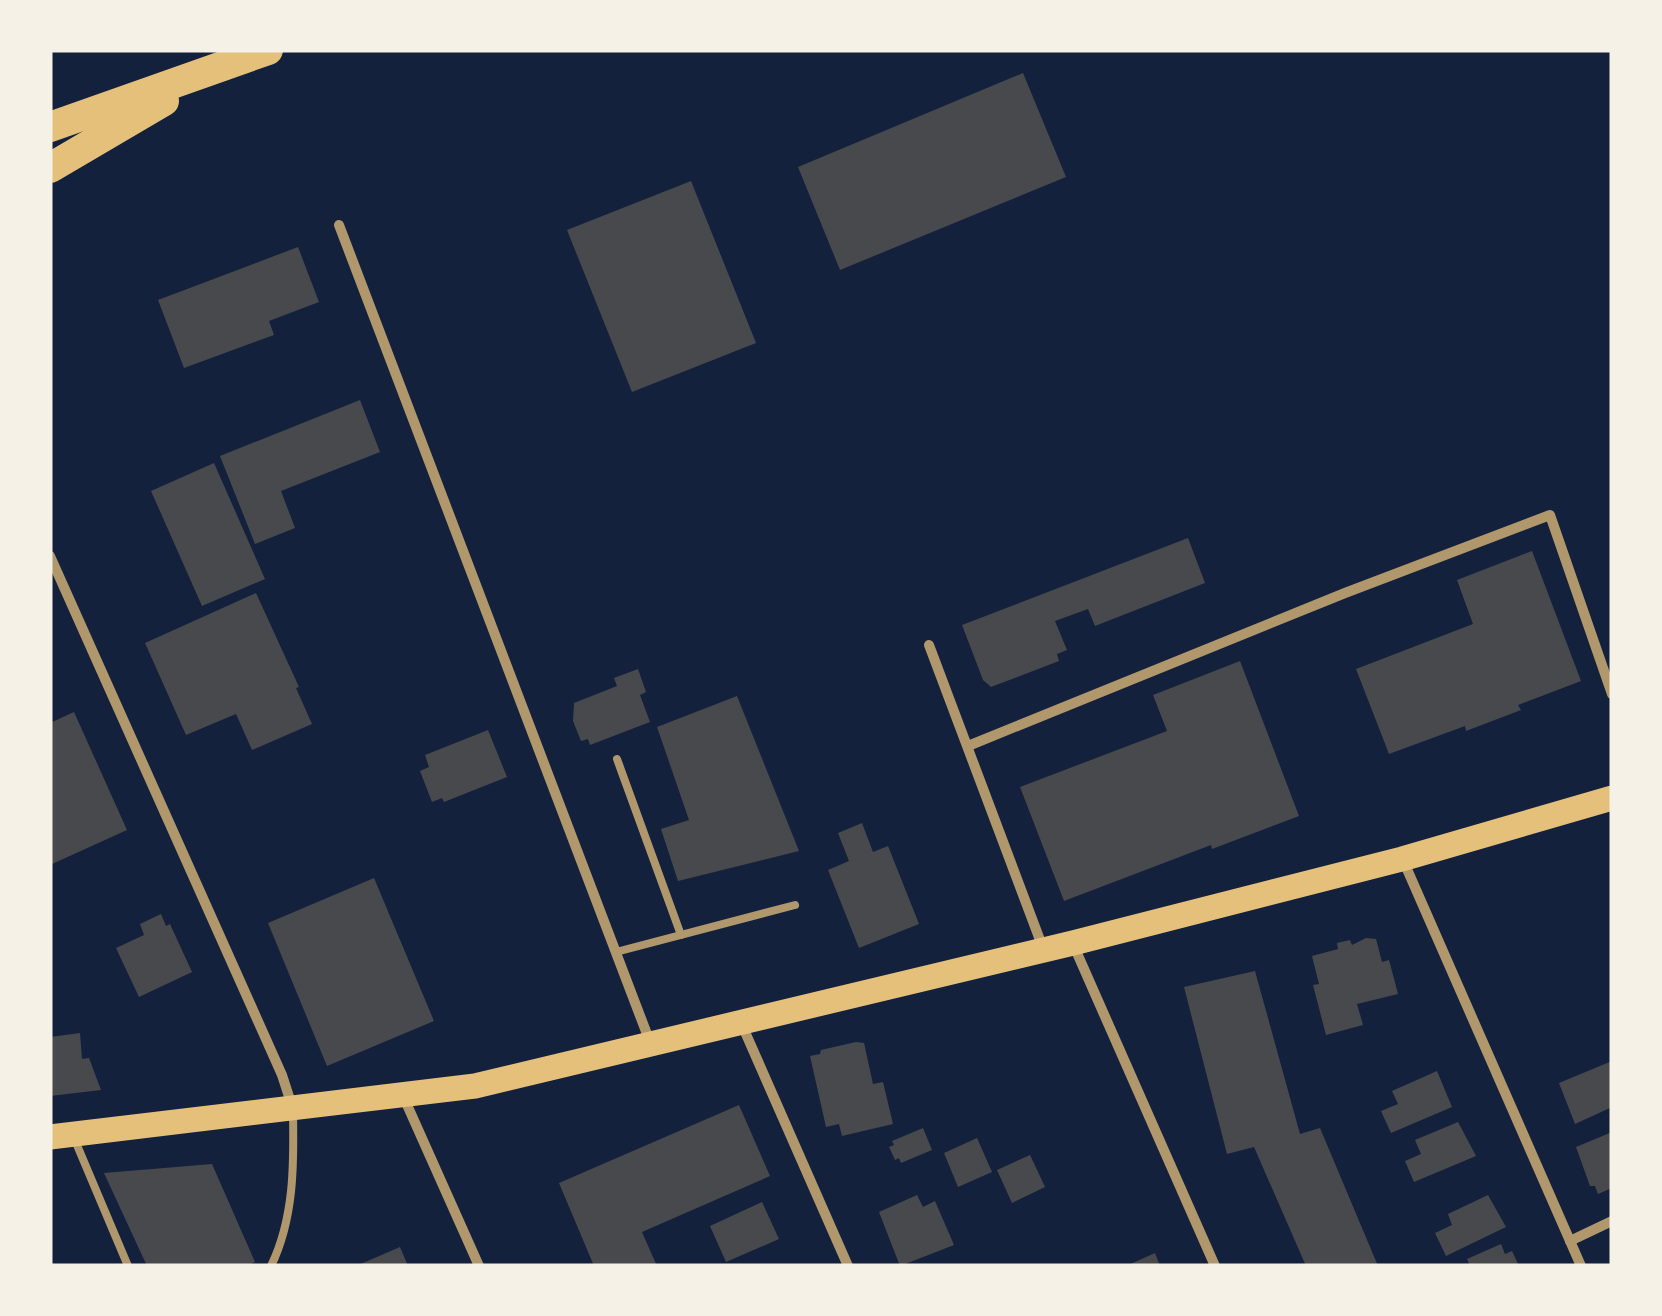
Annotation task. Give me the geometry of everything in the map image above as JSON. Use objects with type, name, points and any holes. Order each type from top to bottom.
[{"type":"highway","points":[[50,127],[268,50]]},
{"type":"highway","points":[[50,168],[210,72]]},
{"type":"main road","points":[[61,1136],[475,1086],[1073,944],[1402,859],[1612,798]]},
{"type":"street","points":[[339,226],[652,1046]]},
{"type":"street","points":[[968,746],[1550,515],[1612,694]]},
{"type":"street","points":[[50,556],[282,1075],[293,1109]]},
{"type":"street","points":[[929,645],[1044,951]]},
{"type":"street","points":[[1402,859],[1581,1266]]},
{"type":"street","points":[[1073,944],[1215,1266]]},
{"type":"street","points":[[742,1024],[848,1266]]},
{"type":"street","points":[[404,1097],[479,1266]]},
{"type":"street","points":[[1570,1240],[1612,1221]]},
{"type":"lane","points":[[618,760],[681,935]]},
{"type":"lane","points":[[616,952],[795,905]]},
{"type":"lane","points":[[271,1266],[284,1226],[294,1169],[293,1109]]},
{"type":"lane","points":[[61,1136],[128,1266]]},
{"type":"building","points":[[1023,73],[1066,177],[840,270],[798,167]]},
{"type":"building","points":[[691,181],[756,343],[632,392],[567,230]]},
{"type":"building","points":[[298,247],[319,302],[269,321],[274,335],[184,368],[158,300]]},
{"type":"building","points":[[360,400],[380,452],[281,491],[295,528],[255,544],[220,456]]},
{"type":"building","points":[[214,463],[265,579],[202,606],[151,491]]},
{"type":"building","points":[[1188,538],[1205,583],[1095,626],[1088,609],[1055,621],[1067,650],[1057,654],[1059,661],[991,687],[983,680],[962,625]]},
{"type":"building","points":[[1532,551],[1581,681],[1518,705],[1521,710],[1466,731],[1465,726],[1389,754],[1356,669],[1473,624],[1457,580]]},
{"type":"building","points":[[256,593],[312,724],[252,750],[236,714],[186,735],[145,643]]},
{"type":"building","points":[[1240,661],[1299,816],[1064,901],[1020,787],[1167,731],[1153,695]]},
{"type":"building","points":[[638,669],[646,692],[640,695],[650,722],[590,745],[588,739],[581,741],[573,721],[574,703],[617,686],[614,678]]},
{"type":"building","points":[[737,696],[799,851],[678,881],[661,829],[689,820],[657,727]]},
{"type":"building","points":[[74,712],[127,830],[50,865],[50,723]]},
{"type":"building","points":[[488,730],[507,777],[444,802],[442,798],[432,802],[420,771],[429,767],[425,755]]},
{"type":"building","points":[[862,823],[873,852],[888,846],[919,924],[859,948],[828,870],[849,861],[838,833]]},
{"type":"building","points":[[374,878],[434,1021],[327,1066],[268,923]]},
{"type":"building","points":[[161,914],[166,926],[170,924],[192,972],[139,997],[116,948],[144,935],[140,924]]},
{"type":"building","points":[[1366,938],[1376,939],[1382,962],[1389,960],[1398,994],[1357,1004],[1363,1025],[1326,1035],[1313,985],[1319,984],[1312,956],[1338,949],[1337,943],[1350,940],[1352,945]]},
{"type":"building","points":[[1255,971],[1300,1134],[1320,1128],[1378,1266],[1306,1266],[1254,1147],[1227,1154],[1184,987]]},
{"type":"building","points":[[80,1033],[82,1059],[89,1058],[101,1090],[50,1096],[50,1037]]},
{"type":"building","points":[[864,1043],[873,1084],[883,1082],[893,1124],[842,1136],[839,1124],[826,1127],[810,1056]]},
{"type":"building","points":[[1612,1061],[1612,1107],[1575,1124],[1559,1083]]},
{"type":"building","points":[[1437,1071],[1452,1107],[1391,1133],[1381,1111],[1398,1104],[1392,1091]]},
{"type":"building","points":[[739,1105],[770,1176],[642,1232],[656,1264],[594,1266],[559,1183]]},
{"type":"building","points":[[1458,1122],[1476,1156],[1414,1182],[1405,1161],[1421,1154],[1415,1140]]},
{"type":"building","points":[[923,1128],[932,1150],[901,1163],[899,1158],[895,1160],[889,1147],[894,1145],[892,1141]]},
{"type":"building","points":[[1612,1132],[1612,1188],[1598,1194],[1595,1186],[1590,1186],[1576,1147]]},
{"type":"building","points":[[977,1138],[992,1172],[958,1187],[944,1153]]},
{"type":"building","points":[[1030,1155],[1045,1187],[1012,1203],[997,1170]]},
{"type":"building","points":[[212,1164],[255,1262],[246,1266],[147,1266],[104,1173]]},
{"type":"building","points":[[917,1195],[923,1207],[935,1201],[954,1245],[900,1266],[879,1212]]},
{"type":"building","points":[[1488,1195],[1506,1227],[1446,1256],[1435,1233],[1452,1225],[1448,1214]]},
{"type":"building","points":[[762,1202],[779,1239],[726,1262],[710,1226]]},
{"type":"building","points":[[1501,1244],[1505,1254],[1512,1251],[1519,1266],[1470,1266],[1467,1259]]},
{"type":"building","points":[[400,1247],[408,1266],[356,1266]]},
{"type":"building","points":[[1155,1253],[1160,1266],[1126,1266]]}]
